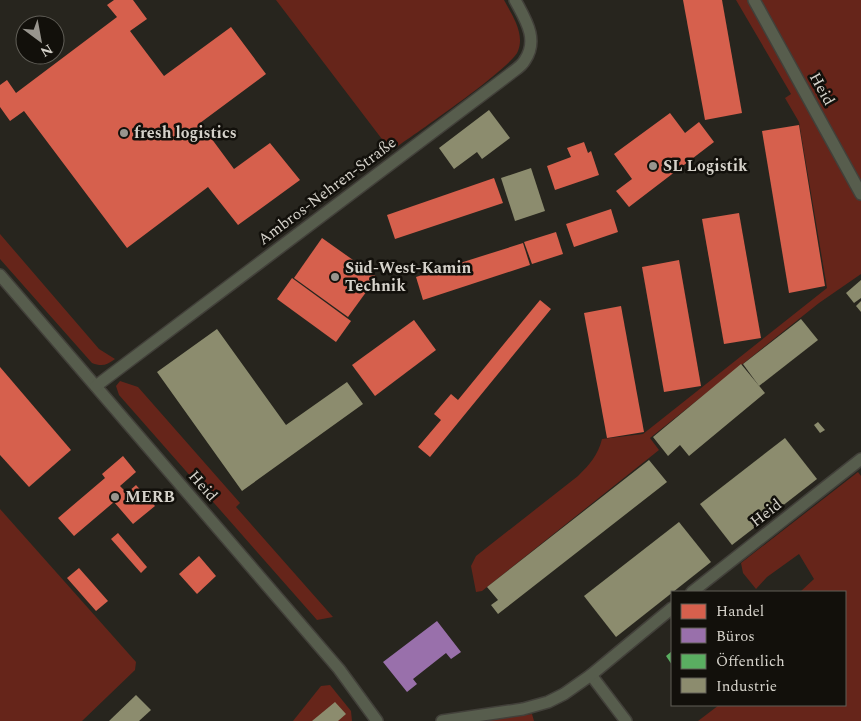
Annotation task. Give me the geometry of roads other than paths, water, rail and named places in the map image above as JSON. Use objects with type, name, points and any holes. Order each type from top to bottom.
[{"type":"street","name":"Ambros-Nehren-Straße","points":[[96,386],[525,61],[531,45],[530,28],[515,0]]},
{"type":"street","name":"Heid","points":[[754,0],[861,194]]},
{"type":"street","name":"Heid","points":[[0,275],[338,669],[377,721]]},
{"type":"street","name":"Heid","points":[[693,591],[861,459]]},
{"type":"street","points":[[442,721],[523,709],[548,702],[564,694],[591,674],[671,609]]},
{"type":"street","points":[[591,674],[626,721]]},
{"type":"place","name":"fresh logistics","points":[[124,133]]},
{"type":"place","name":"SL Logistik","points":[[653,166]]},
{"type":"place","name":"Süd-West-Kamin Technik","points":[[335,277]]},
{"type":"place","name":"MERB","points":[[115,497]]}]
